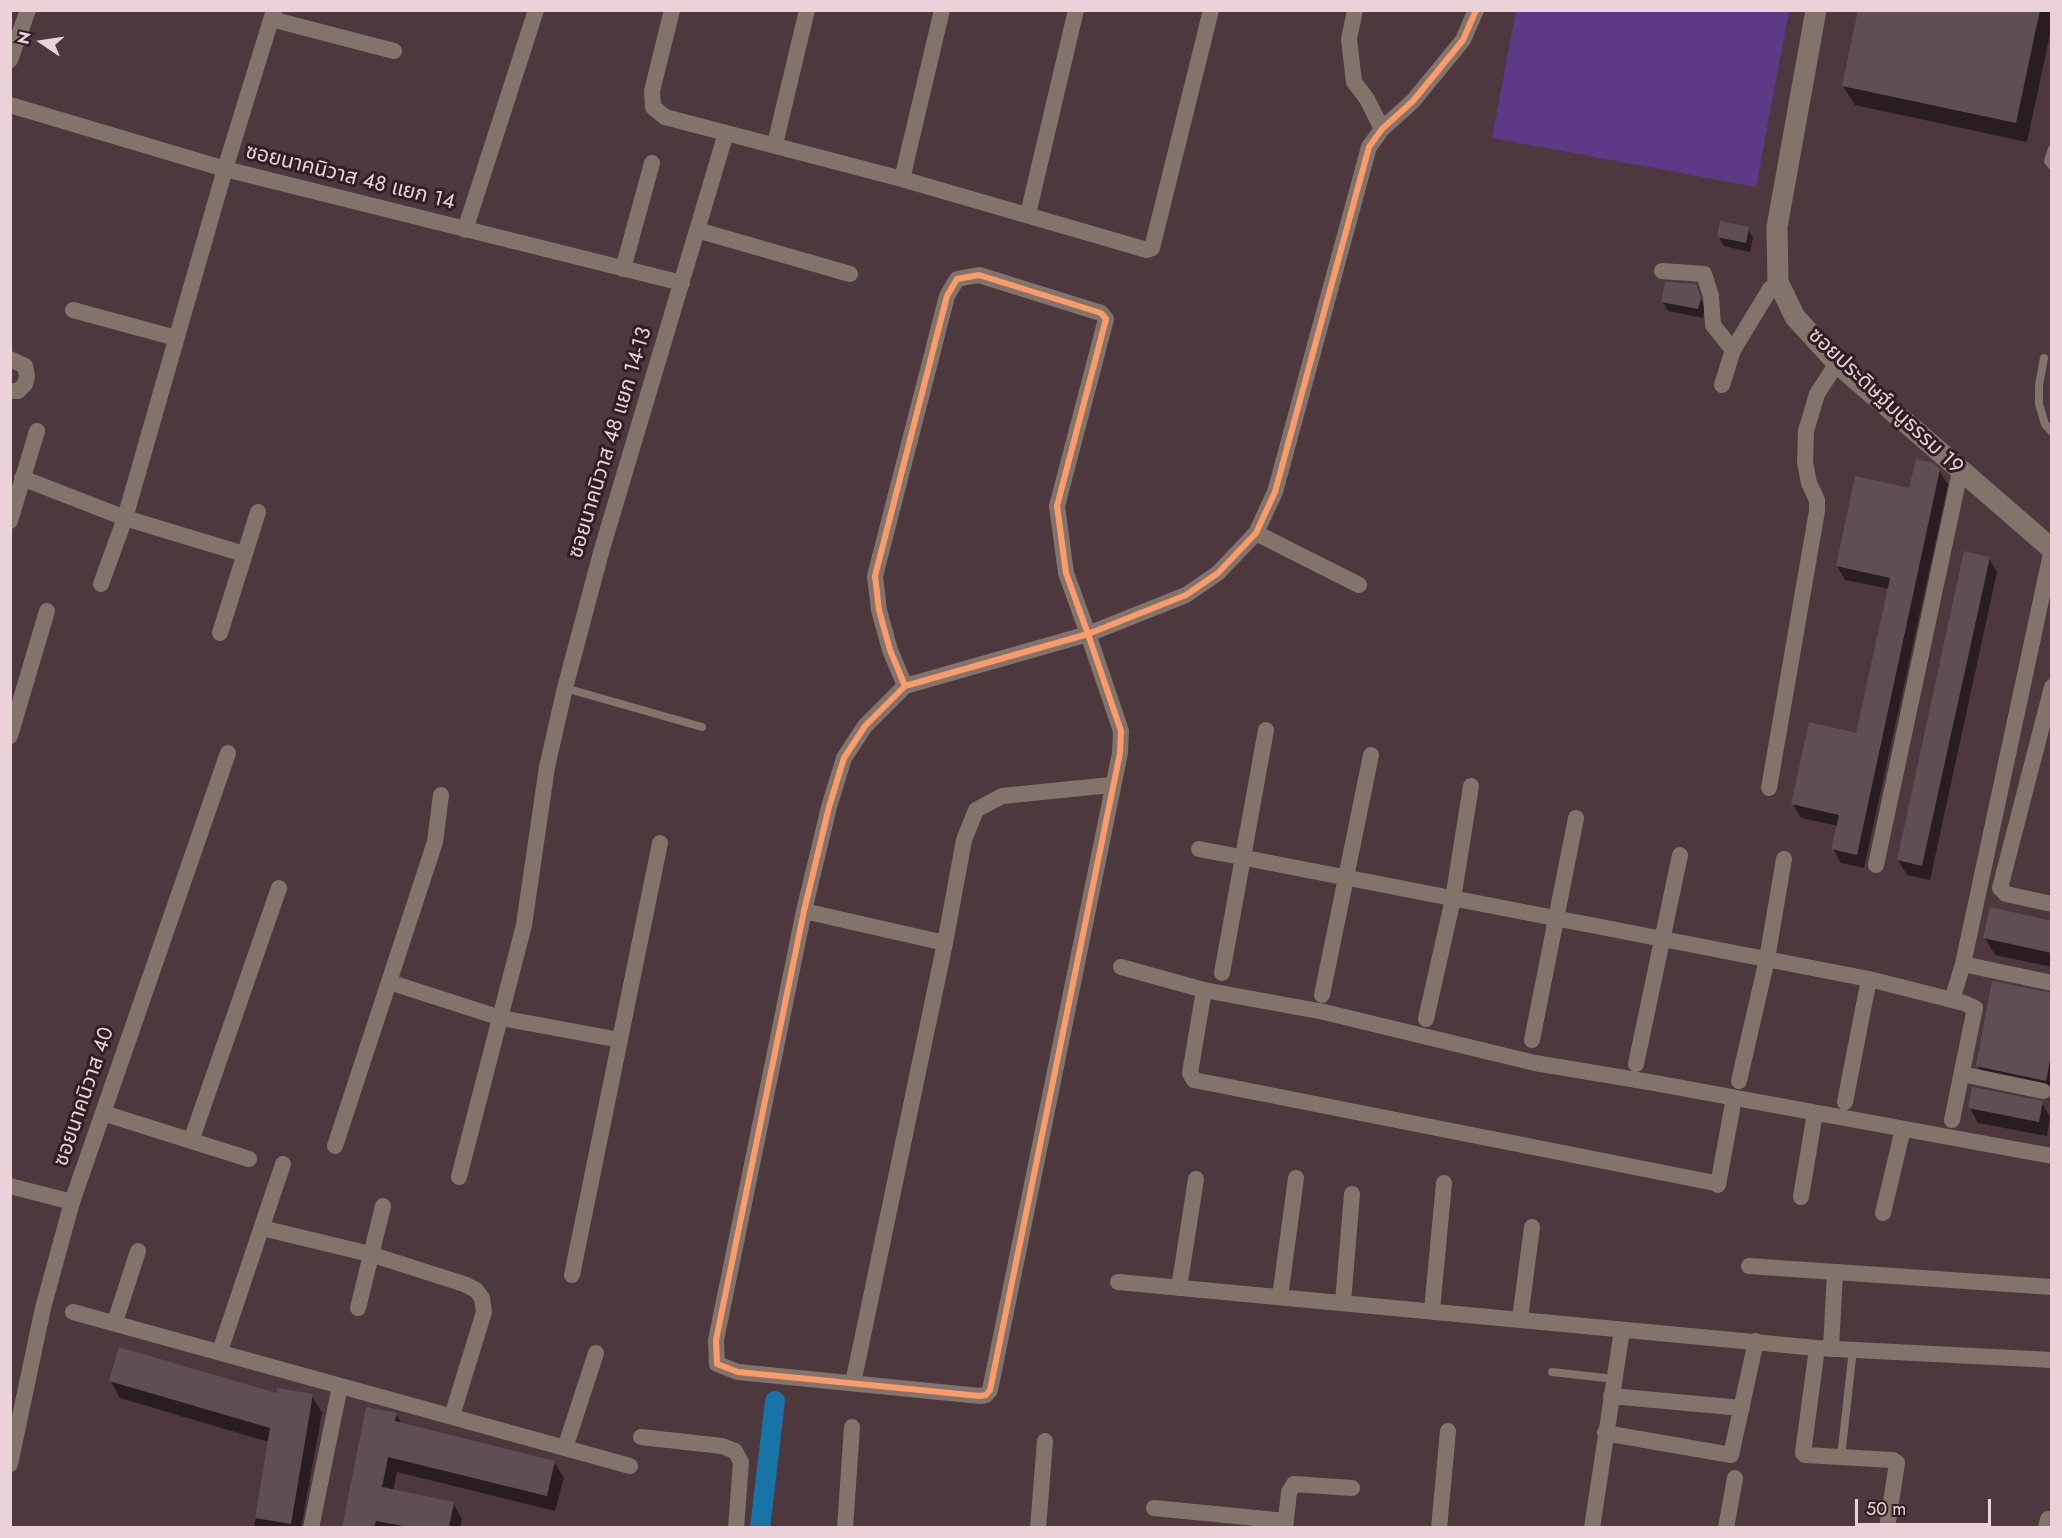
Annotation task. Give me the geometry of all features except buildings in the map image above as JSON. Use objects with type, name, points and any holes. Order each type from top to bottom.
[{"type":"street","points":[[10,60],[28,10]]},
{"type":"street","points":[[465,230],[536,10]]},
{"type":"street","points":[[672,10],[652,91],[652,107],[665,117],[902,179],[1147,250],[1152,248],[1211,10]]},
{"type":"street","points":[[775,144],[807,10]]},
{"type":"street","points":[[902,179],[942,10]]},
{"type":"street","points":[[1028,214],[1076,10]]},
{"type":"street","points":[[1355,10],[1349,39],[1354,82],[1367,99],[1382,129]]},
{"type":"street","points":[[905,686],[890,650],[879,610],[875,576],[947,296],[957,279],[979,275],[1101,313],[1106,317],[1057,506],[1066,573],[1088,634],[1120,731],[1120,753],[990,1390],[986,1395],[980,1396],[738,1372],[717,1364],[716,1340],[804,911],[829,807],[844,758],[866,726],[905,686],[1088,634],[1186,595],[1218,573],[1256,533],[1275,492],[1369,147],[1382,129],[1413,101],[1463,40],[1476,10]]},
{"type":"street","name":"ซอยประดิษฐ์มนูธรรม 19","points":[[1816,10],[1777,227],[1778,282],[1795,317],[1837,363],[1960,472],[2052,549]]},
{"type":"street","points":[[101,584],[125,518],[225,169],[273,15],[394,51]]},
{"type":"street","name":"ซอยนาคนิวาส 48 แยก 14","points":[[10,105],[225,169],[682,283]]},
{"type":"street","name":"ซอยนาคนิวาส 48 แยก 14-13","points":[[459,1177],[524,925],[547,767],[565,688],[603,549],[726,133]]},
{"type":"street","points":[[623,269],[652,164]]},
{"type":"street","points":[[697,230],[850,274]]},
{"type":"street","points":[[1662,271],[1704,274],[1711,296],[1713,325],[1733,350]]},
{"type":"street","points":[[1722,385],[1733,350],[1770,289],[1778,282]]},
{"type":"street","points":[[73,310],[176,338]]},
{"type":"street","points":[[10,359],[25,366],[27,376],[25,384],[18,391],[10,391]]},
{"type":"street","points":[[1769,788],[1817,511],[1817,500],[1809,483],[1805,462],[1806,431],[1817,394],[1837,363]]},
{"type":"street","points":[[10,521],[38,431]]},
{"type":"street","points":[[1876,865],[1960,472]]},
{"type":"street","points":[[22,478],[125,518],[244,554]]},
{"type":"street","points":[[220,633],[258,512]]},
{"type":"street","points":[[1256,533],[1359,585]]},
{"type":"street","points":[[1952,999],[1963,963],[2052,549]]},
{"type":"street","points":[[10,736],[47,611]]},
{"type":"street","points":[[2052,687],[2000,888],[2007,894],[2052,904]]},
{"type":"street","points":[[1222,972],[1266,730]]},
{"type":"street","name":"ซอยนาคนิวาส 40","points":[[10,1464],[43,1308],[72,1202],[228,753]]},
{"type":"street","points":[[1322,994],[1371,755]]},
{"type":"street","points":[[853,1383],[945,943],[964,840],[976,810],[1002,796],[1112,785]]},
{"type":"street","points":[[1426,1019],[1453,899],[1471,786]]},
{"type":"street","points":[[335,1146],[435,842],[441,795]]},
{"type":"street","points":[[1532,1040],[1576,818]]},
{"type":"street","points":[[572,1275],[660,843]]},
{"type":"street","points":[[1199,849],[1869,979],[1952,999],[1975,1008],[1952,1120]]},
{"type":"street","points":[[1635,1064],[1664,939],[1680,855]]},
{"type":"street","points":[[1739,1081],[1767,959],[1784,859]]},
{"type":"street","points":[[191,1141],[279,888]]},
{"type":"street","points":[[804,911],[945,943]]},
{"type":"street","points":[[1963,963],[2052,982]]},
{"type":"street","points":[[1121,967],[1204,990],[1324,1012],[1535,1063],[2052,1156]]},
{"type":"street","points":[[1845,1102],[1869,979]]},
{"type":"street","points":[[389,982],[501,1018],[620,1040]]},
{"type":"street","points":[[1204,990],[1190,1073],[1194,1080],[1718,1185],[1734,1098]]},
{"type":"street","points":[[1962,1074],[2043,1091]]},
{"type":"street","points":[[103,1113],[249,1159]]},
{"type":"street","points":[[1801,1197],[1815,1113]]},
{"type":"street","points":[[1883,1213],[1903,1130]]},
{"type":"street","points":[[220,1351],[283,1164]]},
{"type":"street","points":[[1280,1297],[1296,1178]]},
{"type":"street","points":[[1179,1288],[1196,1179]]},
{"type":"street","points":[[1432,1310],[1444,1183]]},
{"type":"street","points":[[10,1186],[72,1202]]},
{"type":"street","points":[[1343,1302],[1352,1194]]},
{"type":"street","points":[[358,1308],[384,1206]]},
{"type":"street","points":[[1520,1319],[1532,1227]]},
{"type":"street","points":[[262,1228],[370,1254],[464,1284],[482,1298],[484,1312],[452,1416]]},
{"type":"street","points":[[115,1322],[138,1251]]},
{"type":"street","points":[[1749,1266],[2052,1287]]},
{"type":"street","points":[[1834,1272],[1824,1348],[1802,1450],[1805,1455],[1893,1460],[1897,1463],[1887,1527]]},
{"type":"street","points":[[1118,1282],[1824,1348],[2052,1360]]},
{"type":"street","points":[[73,1312],[630,1466]]},
{"type":"street","points":[[1592,1527],[1622,1330]]},
{"type":"street","points":[[1605,1433],[1731,1455],[1756,1341]]},
{"type":"street","points":[[566,1448],[596,1353]]},
{"type":"street","points":[[311,1527],[340,1386]]},
{"type":"street","points":[[1611,1396],[1742,1408]]},
{"type":"street","points":[[845,1527],[852,1427]]},
{"type":"street","points":[[1439,1527],[1448,1431]]},
{"type":"street","points":[[641,1437],[723,1446],[735,1451],[741,1462],[736,1527]]},
{"type":"street","points":[[1038,1527],[1045,1441]]},
{"type":"street","points":[[1726,1527],[1735,1478]]},
{"type":"street","points":[[1154,1508],[1285,1524],[1288,1492],[1294,1484],[1352,1488]]},
{"type":"lane","points":[[2052,148],[2048,161],[2052,166]]},
{"type":"lane","points":[[2044,358],[2038,385],[2039,405],[2045,424],[2052,432]]},
{"type":"lane","points":[[565,688],[702,727]]},
{"type":"lane","points":[[1841,1457],[1853,1349]]},
{"type":"lane","points":[[1552,1372],[1614,1379]]},
{"type":"shaded area","points":[[1516,11],[1789,11],[1756,187],[1492,138]]},
{"type":"waterway","points":[[760,1528],[775,1401]]},
{"type":"cycle path","points":[[905,686],[890,650],[879,610],[875,576],[947,296],[957,279],[979,275],[1101,313],[1106,319],[1057,506],[1066,573],[1088,634],[1121,731],[1120,753],[990,1390],[986,1395],[980,1396],[738,1372],[717,1364],[716,1340],[804,911],[829,807],[844,758],[865,726],[905,686],[1088,634],[1186,595],[1218,573],[1256,533],[1275,492],[1369,147],[1382,129],[1413,101],[1463,40],[1476,10]]}]
